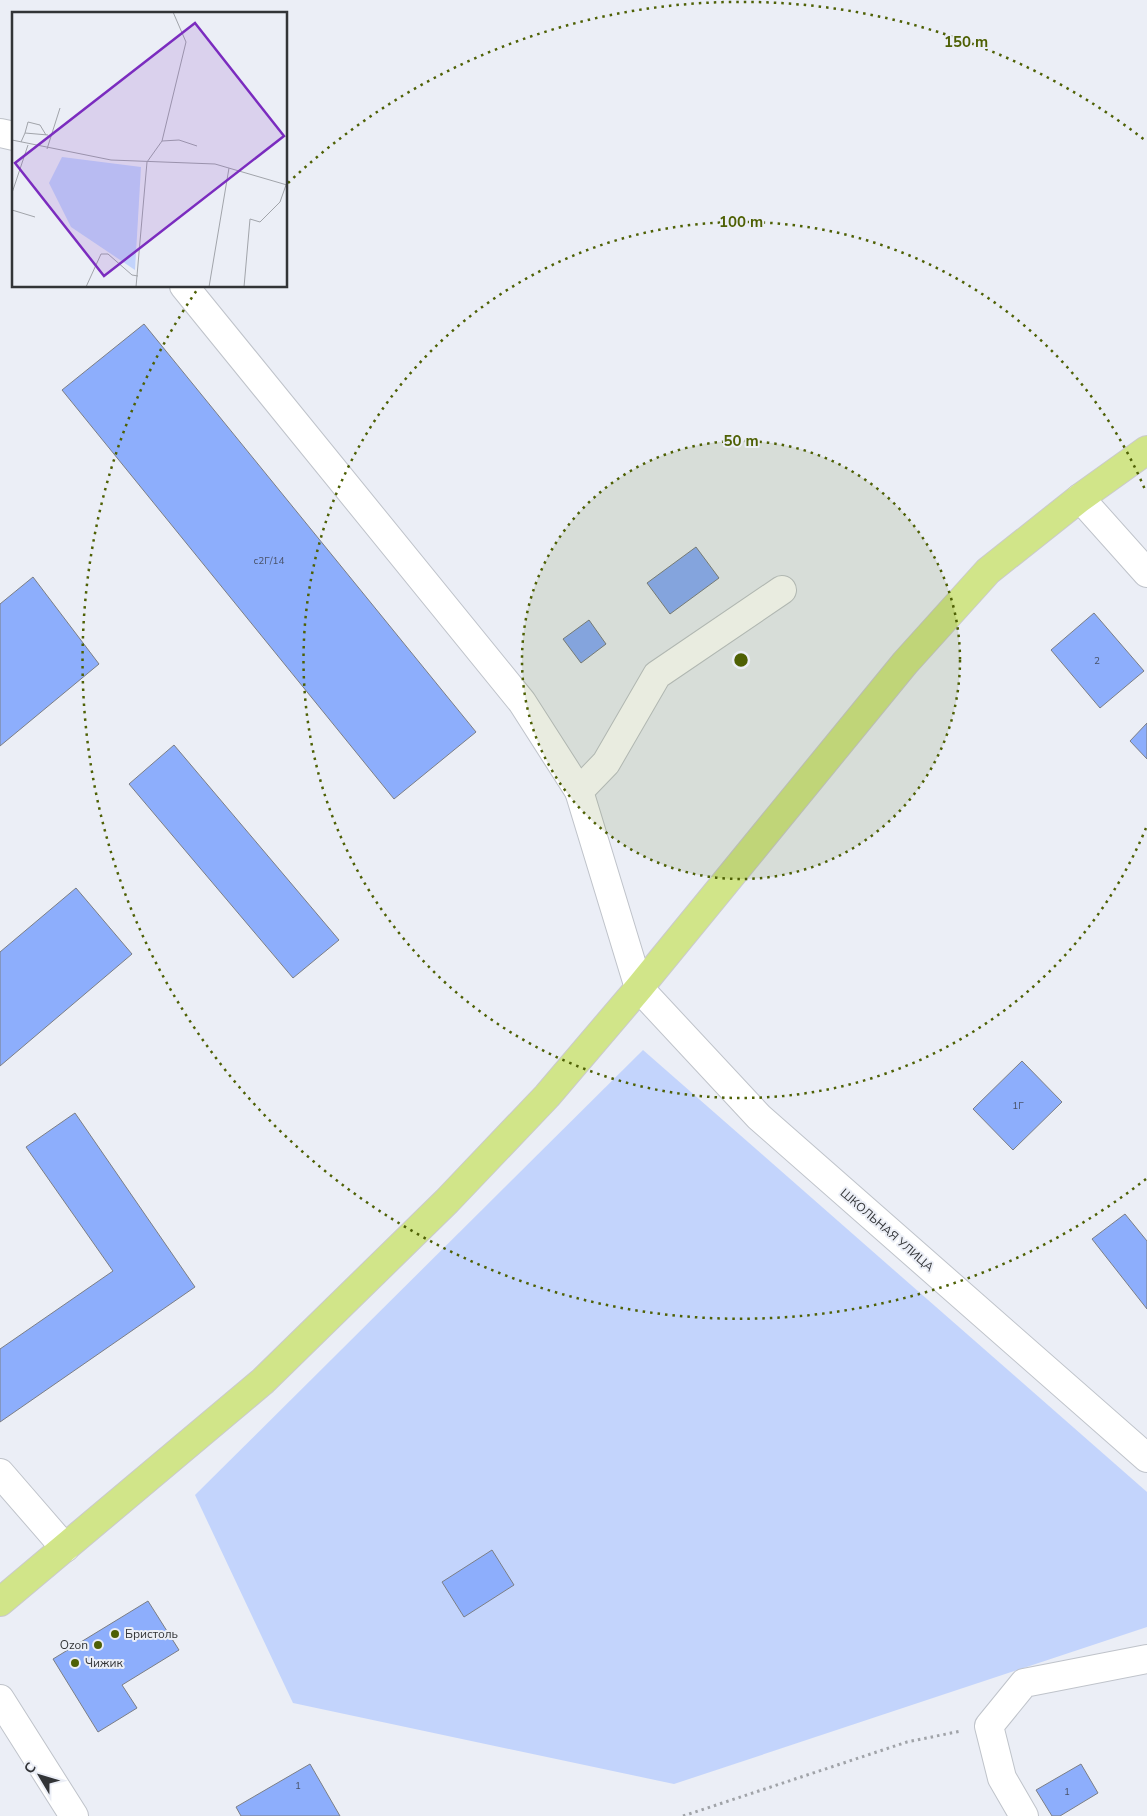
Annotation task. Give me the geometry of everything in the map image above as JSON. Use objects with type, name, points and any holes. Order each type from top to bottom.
[{"type":"main road","points":[[0,1602],[255,1388],[454,1195],[547,1096],[639,988],[911,656],[988,571],[1080,498],[1147,450]]},
{"type":"street","points":[[186,288],[522,702],[580,791],[639,988]]},
{"type":"street","points":[[1080,498],[1147,573]]},
{"type":"street","points":[[580,791],[606,762],[657,674],[782,590]]},
{"type":"street","name":"ШКОЛЬНАЯ УЛИЦА","points":[[639,988],[759,1117],[1147,1458]]},
{"type":"street","points":[[0,1473],[65,1548]]},
{"type":"street","points":[[1024,1816],[1002,1778],[989,1726],[1024,1683],[1147,1659]]},
{"type":"street","points":[[0,1699],[74,1816]]},
{"type":"path","points":[[683,1816],[907,1742],[989,1726]]},
{"type":"shaded area","points":[[643,1050],[1147,1492],[1147,1627],[674,1784],[293,1703],[195,1495]]},
{"type":"building","points":[[144,324],[476,732],[394,799],[62,390]]},
{"type":"building","points":[[696,547],[719,578],[670,614],[647,583]]},
{"type":"building","points":[[33,577],[99,664],[0,746],[0,604]]},
{"type":"building","points":[[1094,613],[1144,671],[1100,708],[1051,650]]},
{"type":"building","points":[[589,620],[606,644],[581,663],[563,639]]},
{"type":"building","points":[[1147,723],[1147,759],[1130,741]]},
{"type":"building","points":[[174,745],[339,940],[293,978],[129,784]]},
{"type":"building","points":[[76,888],[132,954],[0,1066],[0,952]]},
{"type":"building","points":[[1022,1061],[1062,1102],[1013,1150],[973,1109]]},
{"type":"building","points":[[75,1113],[195,1287],[0,1422],[0,1349],[113,1271],[26,1147]]},
{"type":"building","points":[[1125,1214],[1147,1241],[1147,1309],[1092,1239]]},
{"type":"building","points":[[492,1550],[514,1585],[464,1617],[442,1582]]},
{"type":"building","points":[[148,1601],[179,1650],[122,1685],[137,1708],[98,1732],[53,1659]]},
{"type":"building","points":[[310,1764],[340,1816],[241,1816],[236,1807]]},
{"type":"building","points":[[1081,1764],[1098,1793],[1060,1816],[1052,1816],[1036,1790]]},
{"type":"place","name":"Бристоль","points":[[115,1634]]},
{"type":"place","name":"Ozon","points":[[98,1645]]},
{"type":"place","name":"Чижик","points":[[75,1663]]}]
